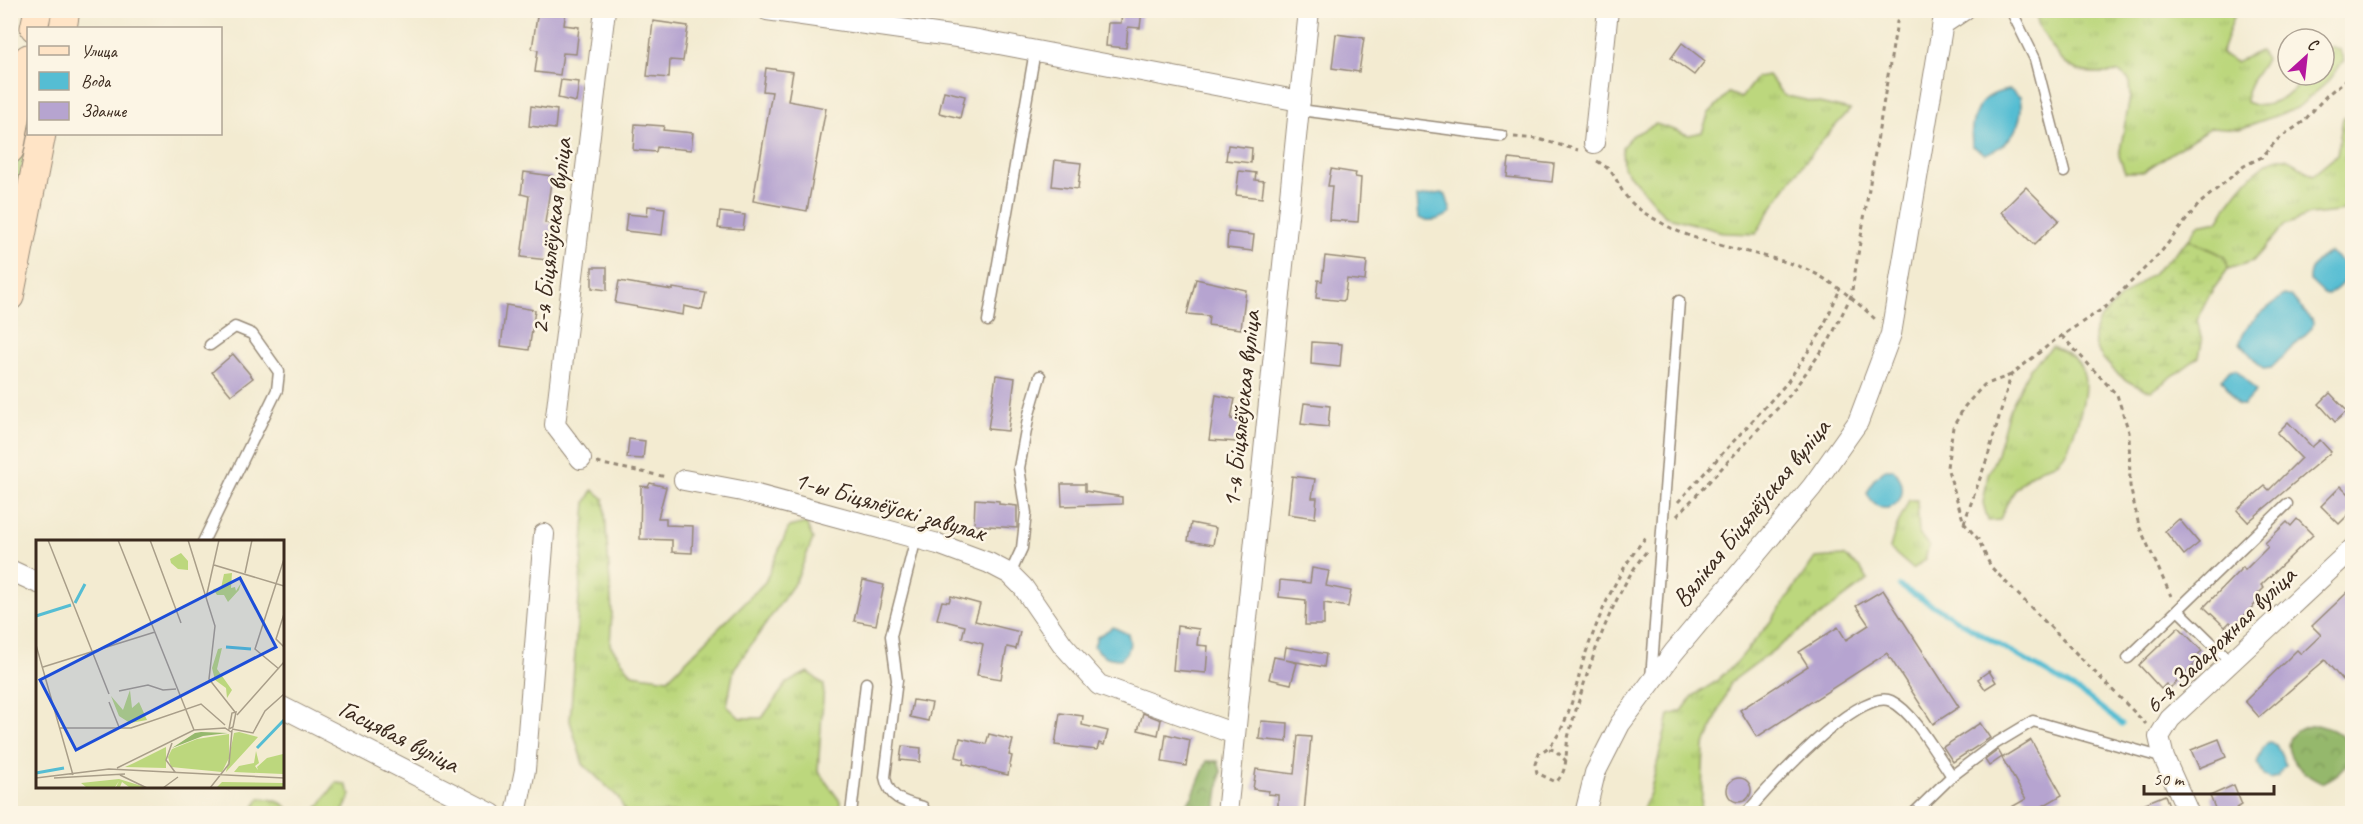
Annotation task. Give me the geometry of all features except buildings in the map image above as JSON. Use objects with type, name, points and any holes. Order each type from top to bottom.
[{"type":"main road","points":[[34,27],[38,10]]},
{"type":"main road","points":[[63,27],[66,10]]},
{"type":"main road","points":[[10,150],[27,63]]},
{"type":"main road","points":[[10,297],[42,135]]},
{"type":"street","name":"2-я Біцялёўская вуліца","points":[[581,459],[555,425],[605,10]]},
{"type":"street","points":[[767,10],[1035,51],[1300,105]]},
{"type":"street","name":"1-я Біцялёўская вуліца","points":[[1227,813],[1309,10]]},
{"type":"street","points":[[1588,150],[1608,10]]},
{"type":"street","points":[[1944,17],[1964,10]]},
{"type":"street","name":"Вялікая Біцялёўская вуліца","points":[[1585,813],[1594,773],[1620,724],[1651,682],[1832,460],[1858,422],[1892,334],[1944,17]]},
{"type":"street","name":"1-ы Біцялёўскі завулак","points":[[684,480],[742,492],[916,538],[989,563],[1010,574],[1023,587],[1063,645],[1099,686],[1235,734]]},
{"type":"street","points":[[516,813],[525,770],[544,534]]},
{"type":"street","name":"6-я Задарожная вуліца","points":[[2189,813],[2164,758],[2159,737],[2170,719],[2352,549]]},
{"type":"street","points":[[10,570],[36,582]]},
{"type":"street","name":"Гасцявая вуліца","points":[[284,708],[492,813]]},
{"type":"lane","points":[[2011,10],[2035,59],[2064,172]]},
{"type":"lane","points":[[988,321],[1035,51]]},
{"type":"lane","points":[[1300,105],[1502,136]]},
{"type":"lane","points":[[1651,682],[1679,301]]},
{"type":"lane","points":[[204,540],[277,390],[279,372],[252,334],[235,327],[210,345]]},
{"type":"lane","points":[[1010,574],[1022,548],[1026,513],[1019,468],[1040,376]]},
{"type":"lane","points":[[2128,658],[2287,504]]},
{"type":"lane","points":[[916,538],[891,636],[897,680],[885,777],[888,790],[894,797],[923,807]]},
{"type":"lane","points":[[2178,610],[2232,663]]},
{"type":"lane","points":[[850,813],[866,683]]},
{"type":"lane","points":[[1746,813],[1768,787],[1821,734],[1876,700],[1890,700],[1909,716],[1952,776]]},
{"type":"lane","points":[[1913,813],[1952,776],[1993,745],[2033,721],[2164,758]]},
{"type":"path","points":[[1566,761],[1555,750],[1549,749],[1539,753],[1534,764],[1537,773],[1556,782],[1562,776],[1566,761],[1568,737],[1611,612],[1625,581],[1662,532],[1789,396],[1829,341],[1851,296],[1899,10]]},
{"type":"path","points":[[2159,737],[1991,567],[1978,539],[1964,523],[1947,467],[1953,427],[1976,390],[2011,375],[2062,336],[2107,306],[2161,252],[2199,204],[2244,166],[2262,157],[2277,140],[2303,122],[2327,95],[2352,75]]},
{"type":"path","points":[[1502,136],[1538,139],[1588,150],[1612,171],[1626,195],[1644,213],[1702,240],[1794,264],[1851,296],[1892,334]]},
{"type":"path","points":[[1549,749],[1570,705],[1585,657],[1617,579],[1636,548],[1786,384],[1820,334],[1840,289]]},
{"type":"path","points":[[2062,336],[2118,395],[2130,432],[2130,486],[2139,526],[2178,610]]},
{"type":"path","points":[[1964,523],[1988,456],[2011,375]]},
{"type":"path","points":[[581,459],[684,480]]},
{"type":"green space","points":[[2036,11],[2236,11],[2221,54],[2236,62],[2260,51],[2266,59],[2250,84],[2246,102],[2263,105],[2280,100],[2297,87],[2322,87],[2297,108],[2239,129],[2211,127],[2143,172],[2125,172],[2119,156],[2130,97],[2129,80],[2119,72],[2086,72],[2069,66],[2055,52],[2043,33]]},
{"type":"green space","points":[[2336,48],[2339,50],[2344,60],[2336,71]]},
{"type":"green space","points":[[1768,75],[1783,95],[1850,110],[1799,169],[1756,234],[1726,233],[1665,216],[1623,167],[1622,147],[1633,135],[1656,124],[1689,135],[1702,132],[1709,113],[1729,93],[1741,98],[1757,77]]},
{"type":"green space","points":[[27,109],[28,135],[11,234],[11,199]]},
{"type":"green space","points":[[2352,116],[2352,206],[2338,212],[2310,215],[2285,225],[2253,261],[2228,269],[2226,258],[2189,239],[2198,225],[2218,221],[2247,181],[2266,163],[2285,158],[2313,175],[2337,155],[2343,118]]},
{"type":"green space","points":[[2189,239],[2226,258],[2228,269],[2210,294],[2197,320],[2202,342],[2199,357],[2152,391],[2132,384],[2102,358],[2094,340],[2095,330],[2108,310],[2159,268]]},
{"type":"green space","points":[[2052,347],[2075,360],[2084,378],[2084,399],[2072,439],[2057,463],[2031,474],[2019,485],[2006,505],[2000,520],[1988,521],[1983,503],[1988,475],[1997,454],[2008,413],[2030,368]]},
{"type":"green space","points":[[593,490],[604,499],[612,612],[610,645],[632,674],[668,679],[765,582],[789,527],[806,523],[813,539],[796,581],[734,669],[727,706],[740,718],[762,718],[787,683],[808,672],[824,685],[818,771],[840,801],[841,813],[626,813],[618,797],[583,764],[570,721],[586,502]]},
{"type":"green space","points":[[1909,500],[1917,500],[1919,534],[1929,546],[1925,559],[1913,569],[1890,549],[1895,530]]},
{"type":"green space","points":[[1844,556],[1861,569],[1868,580],[1731,682],[1704,747],[1701,813],[1641,813],[1650,793],[1669,715],[1682,711],[1693,696],[1714,683],[1737,662],[1771,621],[1815,558]]},
{"type":"green space","points":[[2317,725],[2341,736],[2348,743],[2350,751],[2344,768],[2322,783],[2301,770],[2289,751],[2288,742],[2292,734],[2302,728]]},
{"type":"green space","points":[[1207,761],[1218,761],[1221,771],[1216,813],[1179,813],[1192,797]]},
{"type":"green space","points":[[336,783],[345,784],[351,795],[342,813],[314,813]]},
{"type":"green space","points":[[260,798],[278,801],[291,813],[256,813],[254,807]]},
{"type":"water","points":[[2010,90],[2020,97],[2018,125],[2002,146],[1985,154],[1972,146],[1974,116],[1983,101],[1999,92]]},
{"type":"water","points":[[1442,193],[1446,195],[1451,212],[1436,220],[1419,218],[1417,197]]},
{"type":"water","points":[[2330,252],[2350,268],[2341,284],[2325,295],[2309,280],[2309,276],[2315,263]]},
{"type":"water","points":[[2284,295],[2292,297],[2313,322],[2312,328],[2271,368],[2263,369],[2240,343],[2252,322]]},
{"type":"water","points":[[2236,369],[2256,391],[2243,405],[2238,405],[2222,379],[2230,370]]},
{"type":"water","points":[[1885,469],[1893,469],[1900,479],[1902,489],[1900,498],[1895,504],[1888,508],[1881,508],[1873,503],[1867,493],[1874,479]]},
{"type":"water","points":[[1113,627],[1128,634],[1130,641],[1129,648],[1121,659],[1106,656],[1094,646],[1097,637]]},
{"type":"water","points":[[2269,743],[2276,745],[2286,765],[2277,777],[2270,779],[2263,774],[2257,763],[2263,747]]},
{"type":"waterway","points":[[1900,586],[2086,696],[2122,724]]}]
